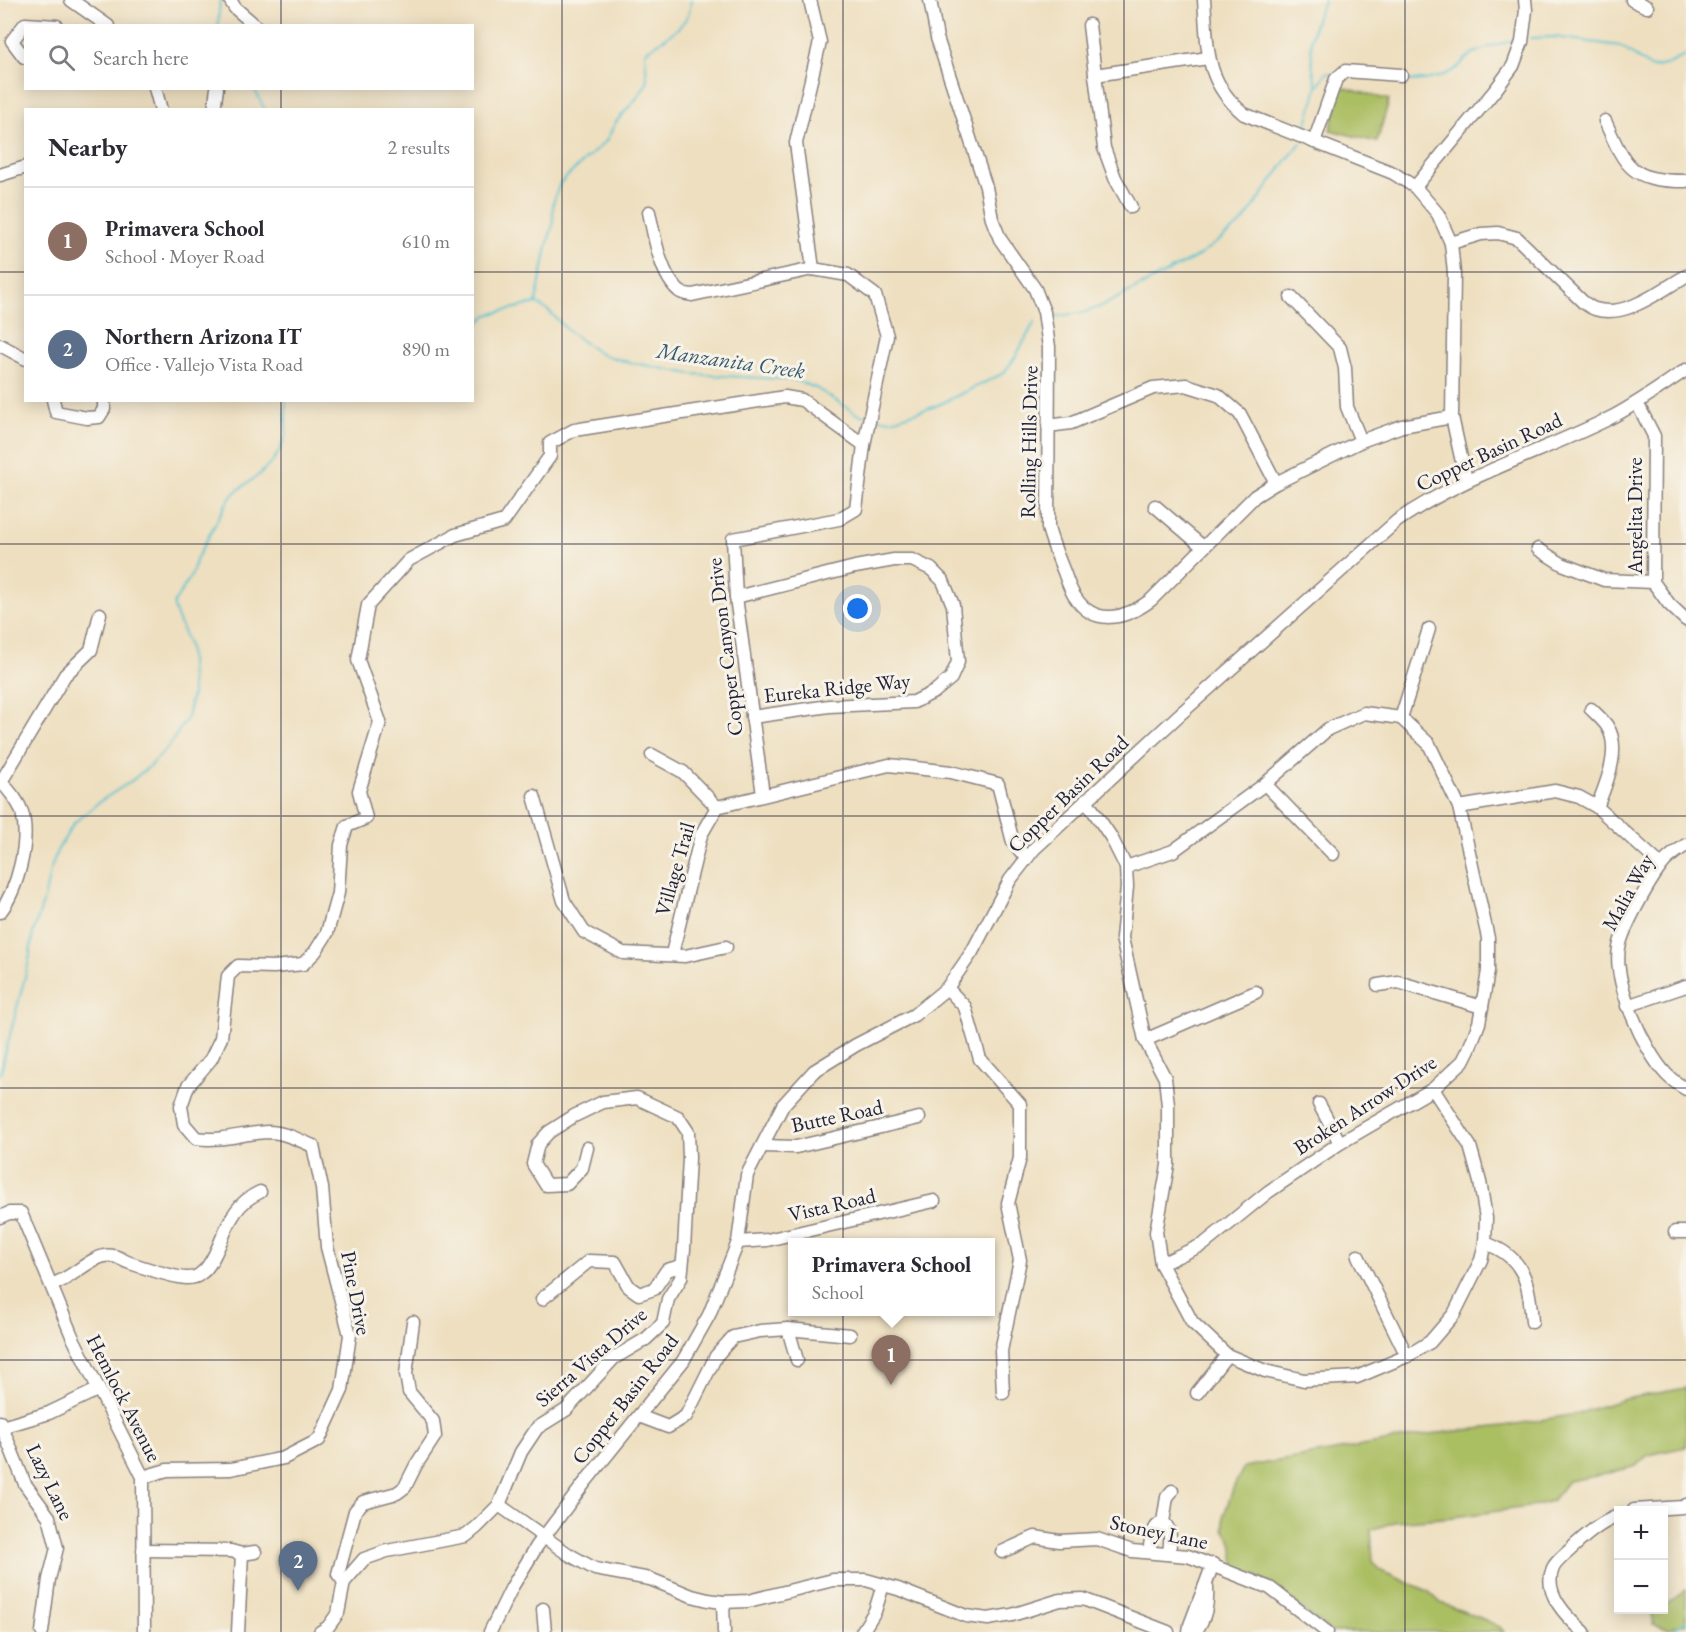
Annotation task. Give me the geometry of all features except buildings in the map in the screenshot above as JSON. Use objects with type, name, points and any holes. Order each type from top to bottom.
[{"type":"street","points":[[71,0],[103,24]]},
{"type":"street","points":[[230,0],[235,8],[253,24]]},
{"type":"street","points":[[649,212],[669,280],[680,293],[692,296],[813,269],[796,143],[820,42],[810,0]]},
{"type":"street","name":"Rolling Hills Drive","points":[[930,0],[937,38],[983,176],[992,219],[1000,239],[1035,289],[1044,312],[1049,347],[1047,528],[1075,598],[1090,613],[1111,618],[1134,613],[1152,600],[1255,496],[1276,483],[1360,441],[1402,426],[1452,417]]},
{"type":"street","points":[[1204,0],[1208,58],[1216,81],[1228,101],[1244,114],[1393,173],[1416,187],[1438,214],[1451,243],[1454,273],[1452,417],[1466,480]]},
{"type":"street","points":[[1416,187],[1513,66],[1522,42],[1525,0]]},
{"type":"street","points":[[1632,0],[1647,7]]},
{"type":"street","points":[[1089,25],[1104,148],[1115,178],[1131,207]]},
{"type":"street","points":[[24,26],[12,40],[24,57]]},
{"type":"street","points":[[1095,75],[1208,58]]},
{"type":"street","points":[[1311,141],[1336,79],[1345,71],[1401,75]]},
{"type":"street","points":[[156,90],[160,108]]},
{"type":"street","points":[[214,108],[217,90]]},
{"type":"street","points":[[1605,121],[1619,154],[1634,171],[1662,181],[1686,181]]},
{"type":"street","points":[[0,175],[24,168]]},
{"type":"street","points":[[1451,243],[1481,234],[1498,232],[1517,238],[1583,302],[1595,309],[1613,311],[1632,306],[1686,276]]},
{"type":"street","name":"Copper Canyon Drive","points":[[763,795],[736,597],[733,539],[839,519],[856,509],[864,445],[887,336],[875,295],[848,275],[813,269]]},
{"type":"street","points":[[1291,297],[1340,348],[1345,368],[1347,407],[1360,441]]},
{"type":"street","points":[[0,345],[24,358]]},
{"type":"street","name":"Copper Basin Road","points":[[490,1632],[512,1587],[537,1546],[688,1352],[709,1315],[738,1242],[747,1175],[783,1104],[814,1071],[856,1045],[914,1015],[947,988],[972,952],[1010,880],[1045,837],[1376,538],[1423,503],[1466,480],[1578,433],[1637,403],[1686,370]]},
{"type":"street","points":[[1048,426],[1071,423],[1153,388],[1186,385],[1218,395],[1240,414],[1276,483]]},
{"type":"street","name":"Pine Drive","points":[[143,1478],[166,1470],[231,1469],[284,1458],[319,1440],[342,1390],[350,1335],[327,1247],[322,1188],[313,1146],[291,1136],[269,1132],[210,1140],[196,1138],[184,1124],[181,1106],[188,1086],[211,1059],[221,1038],[228,976],[238,966],[274,967],[303,964],[315,952],[327,933],[338,893],[341,844],[347,826],[366,818],[359,790],[380,722],[358,660],[368,604],[409,560],[455,535],[504,521],[549,456],[550,443],[574,430],[785,397],[802,400],[864,445]]},
{"type":"street","points":[[54,402],[56,412],[87,418],[99,417],[105,402]]},
{"type":"street","name":"Angelita Drive","points":[[1637,403],[1654,436],[1653,582],[1669,604],[1686,620]]},
{"type":"street","points":[[1155,506],[1203,547]]},
{"type":"street","points":[[1538,549],[1563,564],[1604,580],[1653,582]]},
{"type":"street","name":"Eureka Ridge Way","points":[[736,597],[855,567],[894,560],[912,560],[931,569],[943,581],[953,605],[958,662],[951,678],[934,692],[914,702],[829,706],[752,717]]},
{"type":"street","points":[[0,912],[9,901],[20,870],[23,841],[22,814],[16,799],[0,782],[65,675],[92,650],[100,614]]},
{"type":"street","points":[[1126,867],[1173,851],[1265,784],[1328,729],[1364,713],[1401,718],[1429,629]]},
{"type":"street","points":[[1591,709],[1608,727],[1613,748],[1608,779],[1597,807]]},
{"type":"street","name":"Broken Arrow Drive","points":[[1161,1264],[1204,1244],[1268,1192],[1340,1143],[1434,1089],[1462,1061],[1479,1023],[1488,970],[1488,938],[1459,807],[1429,744],[1401,718]]},
{"type":"street","points":[[652,755],[683,772],[717,807]]},
{"type":"street","points":[[763,795],[890,765],[951,772],[998,784],[1013,842],[1026,858]]},
{"type":"street","points":[[1265,784],[1332,854]]},
{"type":"street","points":[[1459,807],[1556,791],[1579,797],[1597,807],[1661,865]]},
{"type":"street","name":"Village Trail","points":[[672,954],[700,835],[717,807],[763,795]]},
{"type":"street","points":[[534,796],[564,901],[584,932],[623,953],[685,956],[726,947]]},
{"type":"street","points":[[1086,800],[1111,837],[1126,867],[1127,886],[1122,938],[1145,1040],[1165,1078],[1168,1105],[1168,1165],[1156,1232],[1161,1264],[1192,1322],[1227,1354],[1265,1371],[1304,1380],[1357,1377],[1407,1356],[1430,1342],[1454,1314],[1481,1260],[1485,1243],[1486,1218],[1470,1146],[1434,1089]]},
{"type":"street","name":"Malia Way","points":[[1686,845],[1673,853],[1661,865],[1625,929],[1619,948],[1620,979],[1627,1006],[1666,1075],[1686,1089]]},
{"type":"street","points":[[1378,985],[1398,982],[1482,1007]]},
{"type":"street","points":[[1627,1006],[1686,986]]},
{"type":"street","points":[[947,988],[965,1008],[980,1059],[1020,1104],[1020,1158],[1008,1203],[1020,1260],[1001,1351],[1003,1393]]},
{"type":"street","points":[[1145,1040],[1256,992]]},
{"type":"street","name":"Sierra Vista Drive","points":[[344,1582],[364,1559],[387,1551],[466,1536],[499,1505],[521,1452],[537,1428],[566,1410],[614,1358],[646,1339],[663,1323],[668,1299],[681,1278],[689,1158],[688,1132],[678,1117],[637,1098],[603,1102],[574,1116],[549,1132],[538,1144],[533,1164],[546,1185],[567,1184],[582,1168],[587,1148]]},
{"type":"street","points":[[1319,1104],[1340,1143]]},
{"type":"street","name":"Butte Road","points":[[762,1146],[796,1147],[919,1118]]},
{"type":"street","points":[[52,1284],[62,1282],[96,1259],[105,1256],[113,1256],[186,1279],[197,1276],[205,1270],[213,1258],[236,1211],[246,1198],[260,1191]]},
{"type":"street","name":"Vista Road","points":[[738,1242],[767,1240],[934,1201]]},
{"type":"street","name":"Hemlock Avenue","points":[[0,1217],[21,1213],[72,1336],[143,1478],[144,1632]]},
{"type":"street","points":[[1485,1243],[1510,1254],[1519,1267],[1528,1287],[1532,1322]]},
{"type":"street","points":[[1358,1256],[1407,1356]]},
{"type":"street","points":[[542,1299],[589,1261],[615,1262],[629,1287],[639,1294],[654,1289],[667,1270],[681,1266]]},
{"type":"street","points":[[320,1632],[328,1627],[338,1613],[344,1582],[338,1574],[356,1511],[363,1502],[397,1493],[405,1487],[435,1436],[433,1421],[409,1392],[406,1374],[412,1322]]},
{"type":"street","points":[[639,1416],[668,1427],[686,1416],[716,1356],[734,1337],[760,1331],[788,1329],[850,1335]]},
{"type":"street","points":[[788,1329],[797,1360]]},
{"type":"street","points":[[1197,1393],[1227,1354]]},
{"type":"street","points":[[1,1425],[49,1413],[97,1390]]},
{"type":"street","name":"Lazy Lane","points":[[1,1425],[25,1484],[50,1517],[57,1548],[49,1579],[42,1632]]},
{"type":"street","points":[[1149,1552],[1153,1530],[1163,1522],[1167,1497],[1172,1491]]},
{"type":"street","points":[[499,1505],[568,1554],[595,1569],[650,1579],[692,1596],[723,1602],[748,1601],[833,1580],[866,1580],[966,1616],[988,1619],[1012,1616],[1060,1600],[1083,1599],[1168,1632]]},
{"type":"street","points":[[1668,1507],[1686,1505]]},
{"type":"street","points":[[1584,1632],[1570,1619],[1553,1594],[1550,1579],[1553,1566],[1592,1529],[1614,1518]]},
{"type":"street","points":[[1163,1522],[1169,1527],[1171,1537],[1169,1554]]},
{"type":"street","name":"Stoney Lane","points":[[1002,1552],[1035,1537],[1059,1541],[1097,1539],[1132,1551],[1188,1556],[1270,1588],[1327,1632]]},
{"type":"street","points":[[143,1550],[231,1551],[242,1554],[255,1552]]},
{"type":"street","points":[[238,1632],[242,1554]]},
{"type":"street","points":[[1189,1632],[1213,1564]]},
{"type":"street","points":[[1195,1632],[1207,1610],[1206,1583]]},
{"type":"street","points":[[862,1632],[875,1611],[883,1585]]},
{"type":"street","points":[[723,1602],[724,1632]]},
{"type":"street","points":[[543,1609],[545,1632]]},
{"type":"green space","points":[[1342,87],[1389,100],[1377,142],[1330,130]]},
{"type":"green space","points":[[1686,1388],[1686,1447],[1648,1455],[1636,1466],[1568,1481],[1552,1501],[1528,1507],[1454,1517],[1394,1522],[1371,1530],[1373,1561],[1381,1571],[1428,1591],[1441,1603],[1483,1619],[1500,1627],[1504,1632],[1331,1632],[1280,1591],[1257,1576],[1236,1570],[1232,1542],[1224,1529],[1224,1515],[1234,1486],[1244,1467],[1429,1434],[1504,1426],[1576,1414],[1625,1399]]},
{"type":"green space","points":[[1686,1590],[1686,1624],[1667,1629],[1653,1624],[1651,1614],[1668,1614],[1668,1603]]},
{"type":"waterway","points":[[218,24],[220,0]]},
{"type":"waterway","points":[[536,303],[553,225],[553,203],[560,183],[606,141],[616,122],[647,82],[645,52],[681,25],[690,10],[691,0]]},
{"type":"waterway","points":[[1317,87],[1311,43],[1314,25],[1324,0]]},
{"type":"waterway","name":"Manzanita Creek","points":[[1530,38],[1554,37],[1620,46],[1652,68],[1669,64],[1686,55]]},
{"type":"waterway","name":"Manzanita Creek","points":[[1403,80],[1416,81],[1442,76],[1477,52],[1513,41]]},
{"type":"waterway","name":"Manzanita Creek","points":[[1304,135],[1317,87],[1326,73],[1335,73]]},
{"type":"waterway","points":[[255,90],[264,108]]},
{"type":"waterway","name":"Manzanita Creek","points":[[1053,317],[1085,312],[1102,306],[1200,255],[1243,222],[1301,143]]},
{"type":"waterway","name":"Manzanita Creek","points":[[474,327],[487,315],[536,303],[550,312],[568,331],[600,354],[628,362],[691,374],[795,380],[816,388],[857,414],[865,416]]},
{"type":"waterway","name":"Manzanita Creek","points":[[874,418],[892,420],[936,406],[1004,373],[1035,321]]},
{"type":"waterway","name":"Manzanita Creek","points":[[0,1074],[29,961],[33,933],[57,851],[74,823],[151,765],[169,746],[187,718],[192,694],[189,647],[174,603],[191,576],[197,558],[226,504],[234,493],[260,474],[280,450],[286,434],[286,402]]},
{"type":"waterway","points":[[1670,1632],[1686,1621]]},
{"type":"place","name":"Primavera School","points":[[891,1385]]},
{"type":"place","name":"Northern Arizona IT","points":[[298,1591]]}]
